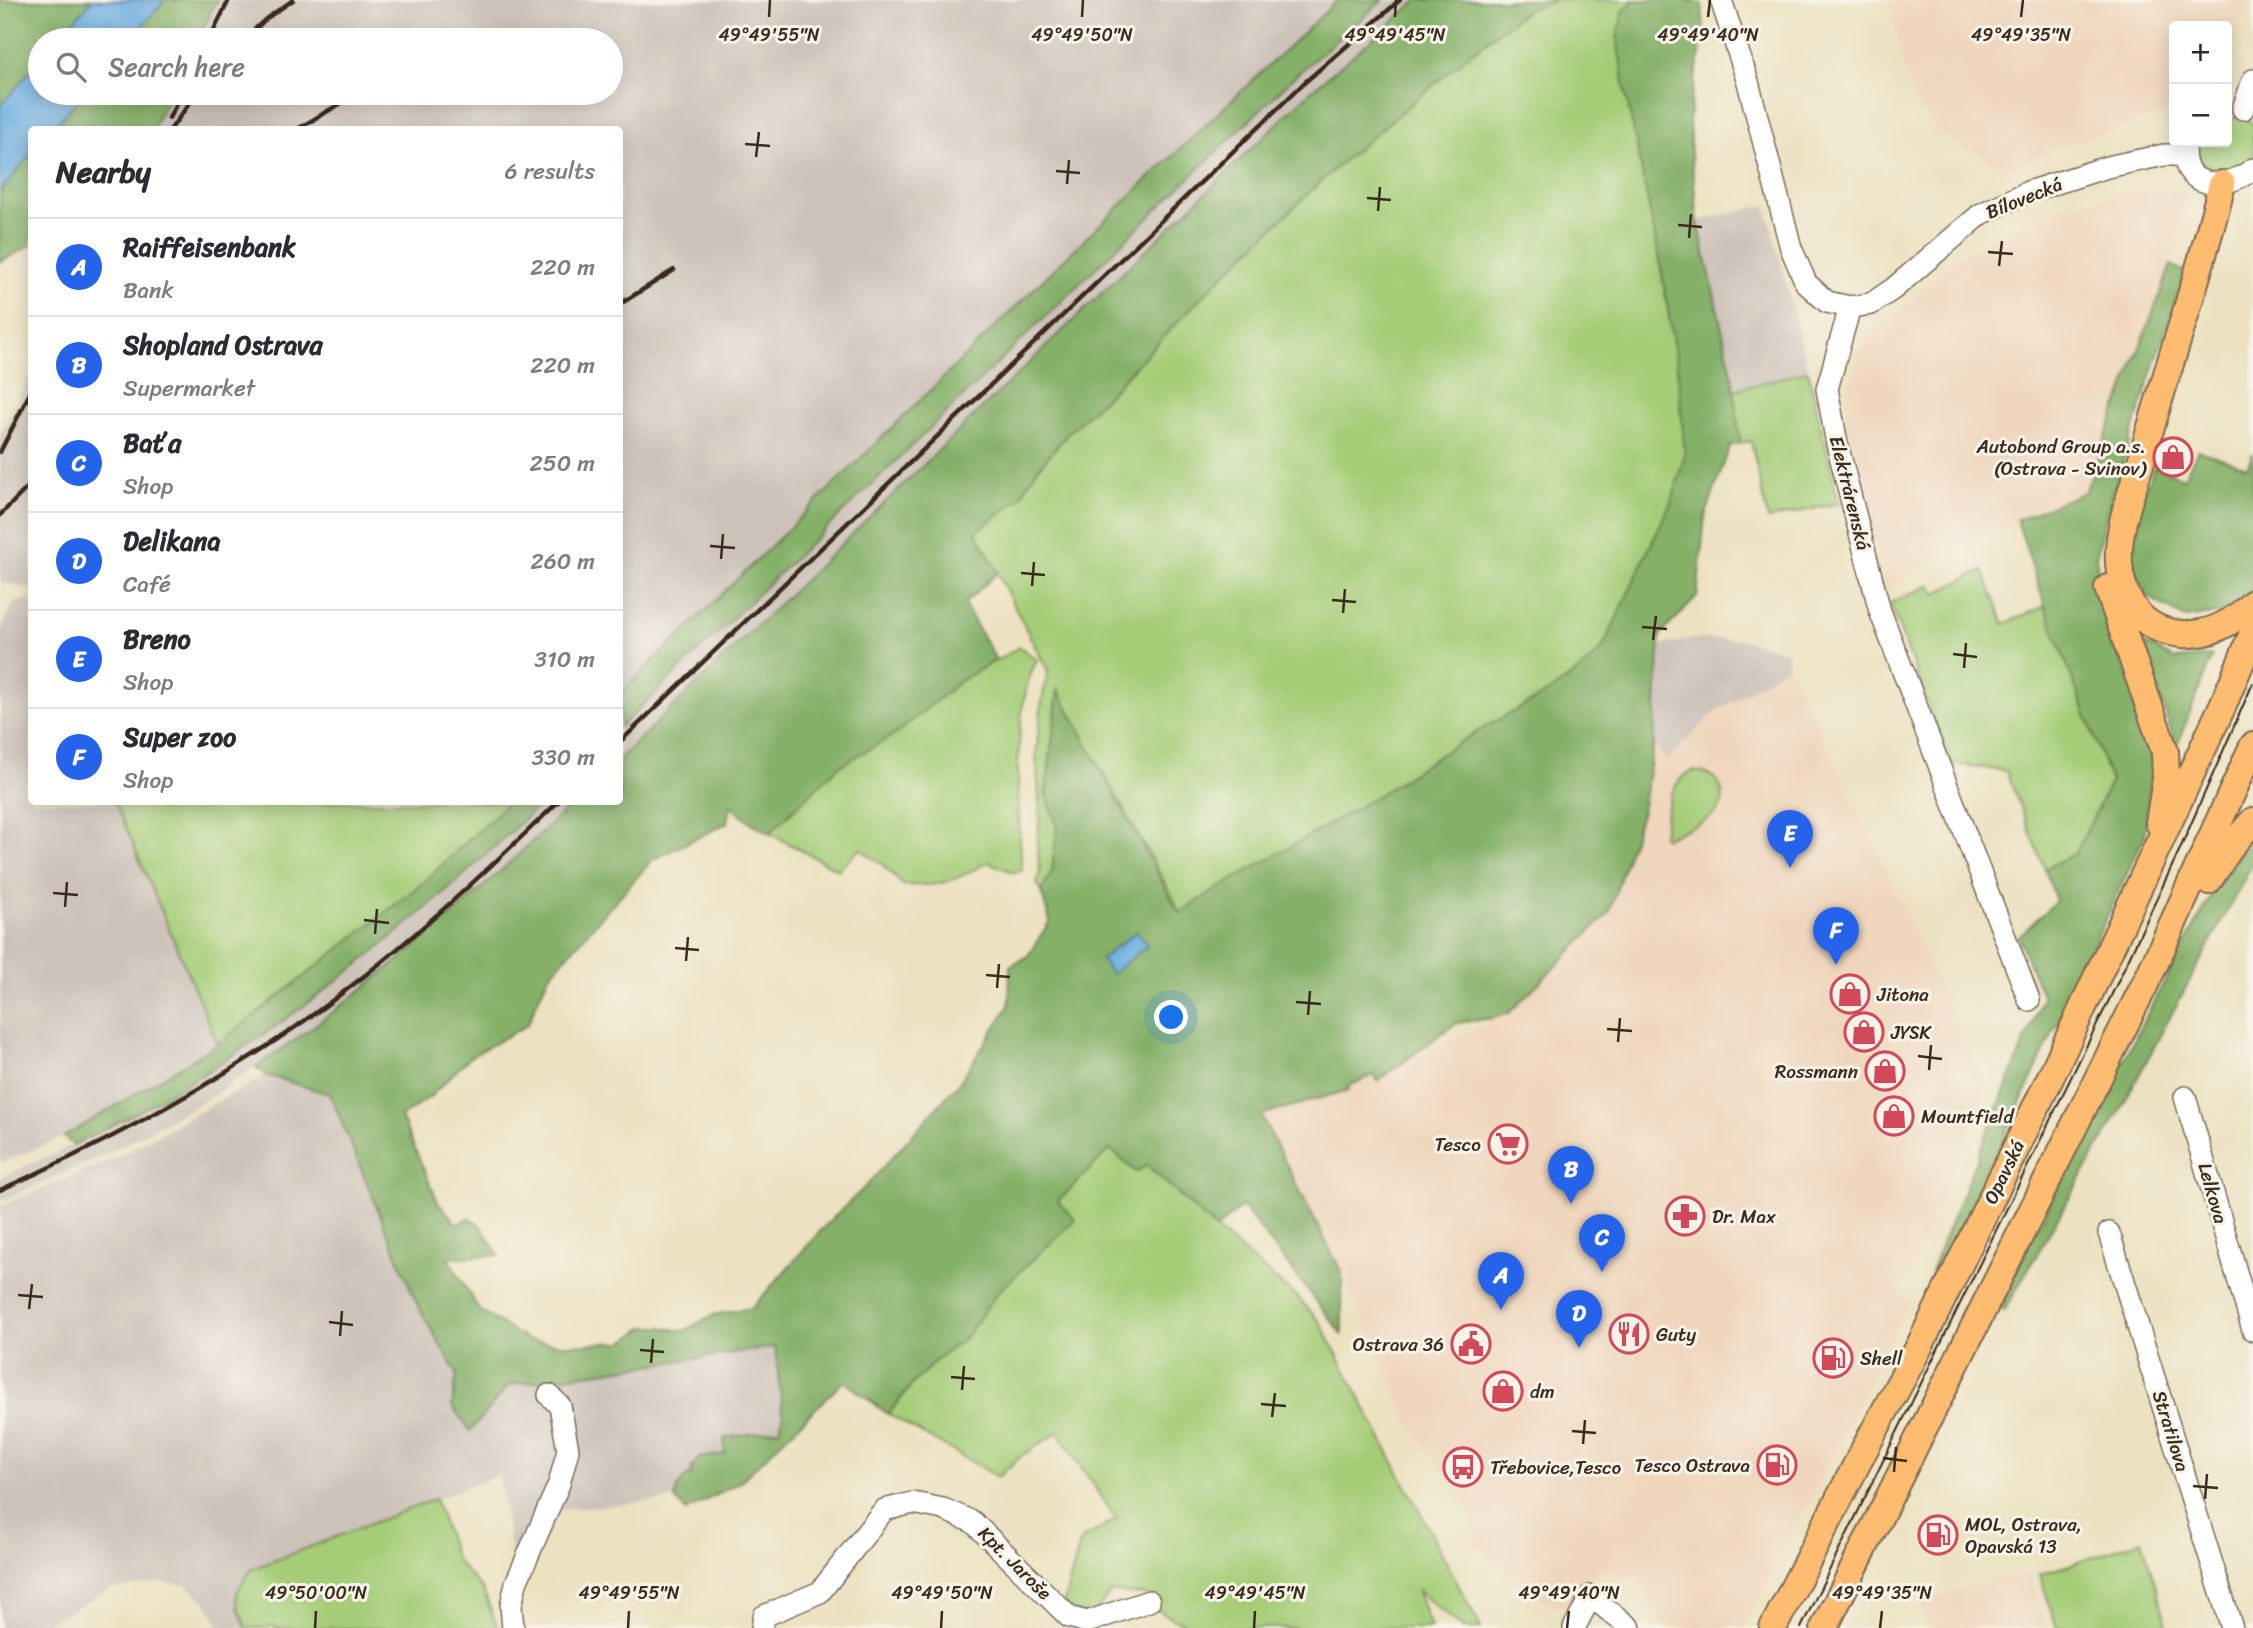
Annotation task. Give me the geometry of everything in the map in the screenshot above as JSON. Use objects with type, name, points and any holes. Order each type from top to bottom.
[{"type":"main road","points":[[2222,184],[2194,287],[2125,513],[2119,546],[2121,580],[2135,611],[2147,623],[2161,631],[2190,634],[2210,631],[2231,622],[2253,603]]},
{"type":"main road","points":[[2148,433],[2114,508],[2108,534],[2106,569],[2111,600],[2154,716],[2166,757],[2164,799],[2148,869]]},
{"type":"main road","name":"Opavská","points":[[1773,1624],[1918,1349],[2053,1072],[2223,705],[2253,633]]},
{"type":"main road","points":[[1825,1628],[2150,974],[2253,746]]},
{"type":"main road","points":[[2150,974],[2218,864],[2253,821]]},
{"type":"street","points":[[1721,0],[1748,82],[1791,248],[1806,284],[1827,302],[1850,307]]},
{"type":"street","points":[[2241,110],[2253,80]]},
{"type":"street","points":[[2185,149],[2188,169],[2209,184],[2222,184],[2238,179],[2253,169]]},
{"type":"street","name":"Bílovecká","points":[[1850,307],[1871,304],[1893,289],[1981,214],[1993,208],[2028,192],[2107,167],[2185,149]]},
{"type":"street","name":"Elektrárenská","points":[[1850,307],[1827,389],[1880,611],[2029,1000]]},
{"type":"street","name":"Lelkova","points":[[2185,1097],[2248,1292],[2253,1330]]},
{"type":"street","name":"Stratilova","points":[[2109,1233],[2232,1628]]},
{"type":"street","points":[[513,1628],[511,1606],[516,1583],[559,1484],[568,1450],[560,1406],[550,1395]]},
{"type":"street","name":"Kpt. Jaroše","points":[[761,1628],[764,1616],[820,1592],[884,1510],[913,1503],[943,1509],[973,1522],[1069,1617],[1087,1622],[1149,1601]]},
{"type":"street","points":[[1574,1628],[1591,1596],[1630,1628]]},
{"type":"shaded area","points":[[217,0],[1338,0],[1090,234],[623,691],[623,126],[154,126],[165,105],[623,105],[623,28],[203,28]]},
{"type":"shaded area","points":[[1383,0],[1418,0],[1311,91],[623,755],[623,724],[1296,75]]},
{"type":"shaded area","points":[[1889,0],[2251,0],[2232,47],[2232,21],[2169,21],[2169,111],[2050,150],[2010,171],[1955,144],[1930,121],[1914,98],[1905,74]]},
{"type":"shaded area","points":[[2160,184],[2184,191],[2178,247],[2085,492],[1953,547],[1884,592],[1847,437],[1847,393],[1862,345],[1960,256],[2050,211]]},
{"type":"shaded area","points":[[1766,205],[1808,371],[1734,390],[1698,221]]},
{"type":"shaded area","points":[[28,378],[28,587],[0,582],[0,435]]},
{"type":"shaded area","points":[[28,599],[28,805],[115,805],[218,1044],[64,1137],[0,1163],[0,631],[14,603]]},
{"type":"shaded area","points":[[1691,639],[1738,639],[1786,651],[1789,665],[1713,714],[1666,760],[1654,743],[1658,646]]},
{"type":"shaded area","points":[[1789,665],[1987,1087],[1910,1274],[1896,1288],[1909,1303],[1744,1628],[1666,1628],[1656,1618],[1638,1575],[1620,1578],[1604,1570],[1591,1577],[1571,1607],[1549,1605],[1473,1543],[1470,1509],[1413,1431],[1342,1273],[1260,1115],[1349,1091],[1348,1086],[1374,1075],[1378,1081],[1395,1068],[1509,1013],[1642,811],[1654,743],[1667,759],[1713,714]]},
{"type":"shaded area","points":[[539,805],[571,805],[487,885],[354,998],[305,1034],[207,1099],[109,1153],[0,1202],[0,1178],[99,1133],[244,1049],[340,981],[472,868]]},
{"type":"shaded area","points":[[266,1075],[330,1094],[418,1306],[457,1374],[452,1406],[469,1431],[509,1385],[775,1347],[783,1415],[780,1430],[724,1438],[726,1454],[692,1475],[677,1488],[675,1499],[559,1510],[529,1570],[513,1566],[499,1475],[252,1569],[235,1599],[246,1628],[221,1628],[205,1601],[186,1585],[160,1582],[110,1590],[39,1627],[0,1628],[0,1206],[112,1160]]},
{"type":"shaded area","points":[[2019,1574],[2031,1577],[2046,1628],[1927,1628],[1921,1604],[1994,1578]]},
{"type":"green space","points":[[0,0],[104,0],[82,28],[28,28],[28,94],[0,130]]},
{"type":"green space","points":[[165,0],[217,0],[203,28],[140,28]]},
{"type":"green space","points":[[1338,0],[1383,0],[1296,75],[623,724],[623,691],[1090,234]]},
{"type":"green space","points":[[1418,0],[1557,0],[1527,10],[1471,53],[1334,169],[1207,291],[1069,432],[1035,472],[1020,498],[976,532],[998,572],[964,604],[996,660],[960,681],[897,733],[838,767],[769,833],[750,822],[730,805],[727,823],[652,860],[548,977],[527,1025],[470,1057],[431,1096],[401,1117],[438,1202],[457,1224],[469,1218],[479,1224],[499,1255],[448,1258],[480,1311],[528,1340],[566,1345],[623,1342],[645,1327],[684,1331],[713,1315],[752,1308],[959,1083],[1009,1006],[1010,966],[1027,957],[1050,921],[1041,891],[1052,872],[1057,826],[1046,794],[1058,690],[1179,913],[1367,802],[1465,739],[1555,688],[1602,649],[1673,498],[1685,454],[1678,372],[1660,261],[1617,38],[1623,12],[1634,0],[1694,0],[1692,2],[1702,4],[1704,33],[1691,99],[1691,155],[1698,222],[1732,374],[1740,443],[1730,446],[1705,517],[1697,597],[1660,635],[1654,743],[1642,811],[1609,913],[1509,1013],[1494,1018],[1456,1023],[1378,1081],[1374,1075],[1348,1086],[1349,1090],[1261,1115],[1342,1273],[1342,1334],[1242,1206],[1216,1229],[1147,1165],[1136,1172],[1110,1149],[1058,1201],[1075,1220],[998,1292],[965,1338],[937,1359],[888,1414],[844,1381],[740,1482],[686,1511],[675,1499],[677,1488],[688,1475],[692,1475],[691,1469],[699,1458],[725,1454],[724,1438],[780,1429],[783,1415],[775,1347],[509,1385],[470,1431],[452,1406],[457,1374],[418,1306],[330,1094],[266,1075],[256,1067],[341,1006],[421,941],[571,805],[623,805],[623,755],[1311,91]]},
{"type":"green space","points":[[1557,0],[1634,0],[1623,12],[1639,155],[1678,372],[1685,454],[1673,498],[1602,649],[1555,688],[1465,739],[1367,802],[1179,913],[1175,901],[1058,691],[1046,794],[1057,826],[1052,872],[1041,891],[1037,883],[1040,872],[1037,846],[1040,812],[1036,754],[1048,671],[976,532],[1020,498],[1035,472],[1069,432],[1207,291],[1334,169],[1471,53],[1527,10]]},
{"type":"green space","points":[[74,105],[165,105],[154,126],[55,126]]},
{"type":"green space","points":[[2243,117],[2253,124],[2253,158],[2243,167],[2211,176],[2195,164],[2195,147],[2232,147],[2232,118]]},
{"type":"green space","points":[[28,157],[28,247],[0,262],[0,193]]},
{"type":"green space","points":[[2171,265],[2185,272],[2112,495],[2096,557],[2101,597],[2138,703],[2153,761],[2144,837],[1948,1258],[1931,1271],[2043,997],[2018,937],[2056,901],[2045,869],[2076,853],[2111,781],[2045,606],[2017,520],[2085,492]]},
{"type":"green space","points":[[1808,371],[1839,503],[1768,519],[1751,441],[1740,443],[1734,390]]},
{"type":"green space","points":[[2198,450],[2247,467],[2253,454],[2253,583],[2250,590],[2222,613],[2185,618],[2147,596],[2132,566],[2126,535],[2154,467],[2184,478]]},
{"type":"green space","points":[[1983,570],[2004,624],[2045,606],[2111,781],[2076,853],[2045,869],[2006,771],[1950,763],[1890,603],[1931,585],[1935,594]]},
{"type":"green space","points":[[2144,643],[2174,659],[2212,656],[2176,748]]},
{"type":"green space","points":[[1020,647],[1037,660],[1023,704],[1020,733],[1018,793],[1022,870],[1015,873],[988,862],[939,884],[903,885],[882,864],[860,849],[838,870],[769,833],[838,767],[897,733],[960,681]]},
{"type":"green space","points":[[1692,771],[1708,774],[1718,782],[1723,796],[1721,806],[1706,820],[1665,838],[1663,835],[1670,798],[1678,782]]},
{"type":"green space","points":[[116,805],[506,805],[424,882],[218,1044]]},
{"type":"green space","points":[[506,805],[539,805],[379,948],[263,1035],[202,1075],[73,1145],[64,1137],[218,1044],[424,882]]},
{"type":"green space","points":[[2253,839],[2253,863],[2119,1112],[2004,1311],[1997,1306],[2156,997],[2216,887]]},
{"type":"green space","points":[[1110,1149],[1136,1172],[1147,1165],[1216,1229],[1298,1298],[1320,1322],[1481,1628],[1463,1628],[1418,1591],[1431,1628],[1192,1628],[1151,1607],[1146,1595],[1111,1592],[1092,1616],[1072,1611],[1064,1602],[1081,1540],[1116,1519],[1058,1432],[1021,1456],[998,1477],[888,1414],[937,1359],[965,1338],[998,1292],[1074,1220],[1058,1201]]},
{"type":"green space","points":[[435,1499],[456,1560],[483,1590],[498,1628],[275,1628],[274,1625],[246,1628],[237,1597],[241,1585],[252,1569]]},
{"type":"green space","points":[[2142,1540],[2168,1628],[2057,1628],[2040,1575]]},
{"type":"water","points":[[92,0],[165,0],[140,28],[68,28]]},
{"type":"water","points":[[28,74],[28,105],[73,105],[55,126],[28,126],[28,157],[0,193],[0,106]]},
{"type":"water","points":[[1137,931],[1147,946],[1111,974],[1101,959]]},
{"type":"tram line","points":[[1801,1628],[2112,994],[2253,683]]},
{"type":"railway","points":[[215,28],[229,0]]},
{"type":"railway","points":[[256,28],[293,0]]},
{"type":"railway","points":[[623,739],[1304,83],[1400,0]]},
{"type":"railway","points":[[169,118],[176,105]]},
{"type":"railway","points":[[173,126],[188,105]]},
{"type":"railway","points":[[303,126],[338,105]]},
{"type":"railway","points":[[623,302],[674,270]]},
{"type":"railway","points":[[0,452],[28,397]]},
{"type":"railway","points":[[0,515],[28,487]]},
{"type":"railway","points":[[0,1190],[152,1115],[226,1073],[297,1026],[399,947],[555,805]]},
{"type":"place","name":"Autobond Group a.s. (Ostrava - Svinov)","points":[[2173,457]]},
{"type":"place","name":"Breno","points":[[1790,868]]},
{"type":"place","name":"Super zoo","points":[[1836,965]]},
{"type":"place","name":"Jitona","points":[[1850,994]]},
{"type":"place","name":"JYSK","points":[[1864,1032]]},
{"type":"place","name":"Rossmann","points":[[1885,1071]]},
{"type":"place","name":"Mountfield","points":[[1894,1116]]},
{"type":"place","name":"Tesco","points":[[1508,1144]]},
{"type":"place","name":"Shopland Ostrava","points":[[1571,1204]]},
{"type":"place","name":"Dr. Max","points":[[1685,1216]]},
{"type":"place","name":"Baťa","points":[[1602,1272]]},
{"type":"place","name":"Raiffeisenbank","points":[[1501,1310]]},
{"type":"place","name":"Guty","points":[[1629,1334]]},
{"type":"place","name":"Ostrava 36","points":[[1471,1344]]},
{"type":"place","name":"Delikana","points":[[1579,1348]]},
{"type":"place","name":"Shell","points":[[1833,1358]]},
{"type":"place","name":"dm","points":[[1503,1391]]},
{"type":"place","name":"Tesco Ostrava","points":[[1777,1465]]},
{"type":"place","name":"Třebovice,Tesco","points":[[1463,1467]]},
{"type":"place","name":"MOL, Ostrava, Opavská 13","points":[[1938,1535]]}]
